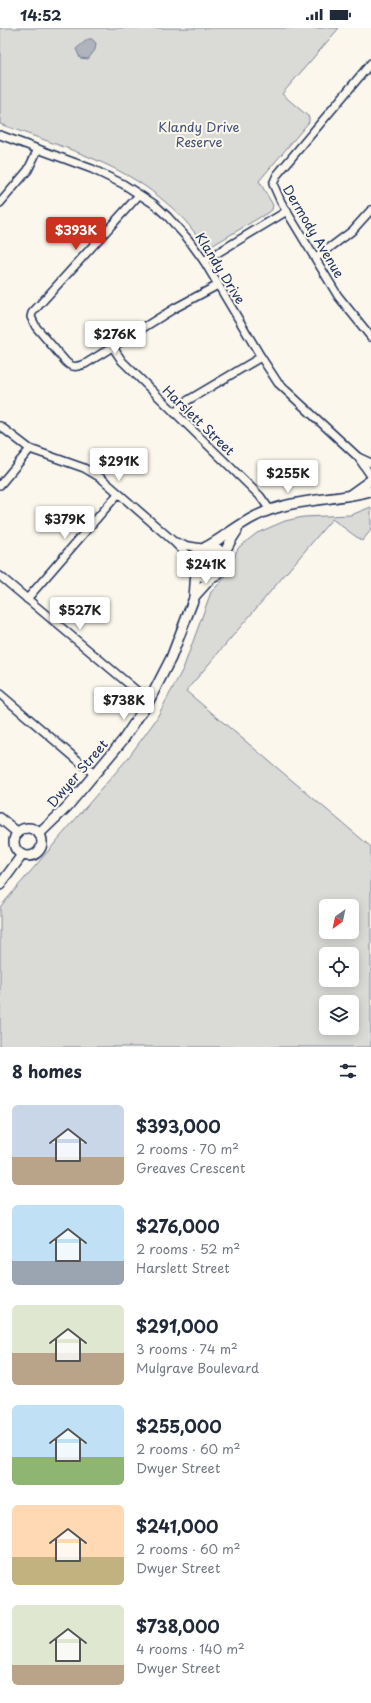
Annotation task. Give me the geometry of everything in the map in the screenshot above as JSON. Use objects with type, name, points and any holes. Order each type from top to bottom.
[{"type":"street","name":"Dermody Avenue","points":[[371,63],[274,181],[273,187],[338,296],[371,337]]},
{"type":"street","name":"Klandy Drive","points":[[0,135],[92,169],[123,184],[154,204],[188,239],[204,261],[278,383],[358,457],[371,476]]},
{"type":"street","points":[[0,204],[28,170],[38,149]]},
{"type":"street","points":[[139,195],[36,308],[31,317],[36,327],[70,366],[76,367],[85,364],[112,346],[218,285]]},
{"type":"street","points":[[316,258],[352,231],[371,210]]},
{"type":"street","points":[[204,261],[287,211]]},
{"type":"street","name":"Harslett Street","points":[[112,346],[122,361],[260,496],[270,510]]},
{"type":"street","points":[[175,413],[185,402],[261,357]]},
{"type":"street","points":[[0,426],[30,449],[84,468],[101,478],[172,540],[193,561],[196,571],[203,576],[212,577],[220,572],[224,567],[225,552],[241,526]]},
{"type":"street","points":[[0,485],[30,449]]},
{"type":"street","name":"Klandy Drive","points":[[358,457],[371,463]]},
{"type":"street","points":[[347,496],[371,480],[371,476]]},
{"type":"street","points":[[193,561],[196,553],[204,547],[256,516],[270,510],[285,505],[371,491]]},
{"type":"street","points":[[27,599],[118,494]]},
{"type":"street","points":[[172,540],[183,545],[218,550],[224,560]]},
{"type":"street","name":"Dwyer Street","points":[[39,834],[67,807],[123,740],[149,701],[171,658],[194,598],[196,571]]},
{"type":"street","points":[[0,576],[149,701]]},
{"type":"street","name":"Dwyer Street","points":[[194,598],[212,577]]},
{"type":"street","points":[[0,694],[94,774]]},
{"type":"street","points":[[0,818],[18,832]]},
{"type":"street","points":[[26,828],[36,831],[39,834],[42,845],[38,852],[30,856],[22,855],[15,848],[14,844],[18,832],[26,828]]},
{"type":"street","points":[[0,885],[22,855]]},
{"type":"green space","name":"Klandy Drive Reserve","points":[[0,28],[339,28],[282,94],[309,117],[309,122],[259,181],[273,205],[272,210],[210,247],[203,243],[179,214],[146,187],[130,177],[112,167],[75,151],[0,124]]},
{"type":"green space","points":[[371,507],[371,530],[362,541],[332,519],[186,691],[371,847],[371,1047],[0,1047],[0,907],[128,758],[155,721],[183,669],[211,592],[230,573],[235,554],[239,547],[257,533],[285,521],[303,517],[351,515]]},
{"type":"shaded area","points":[[88,39],[92,39],[96,43],[95,50],[88,59],[80,58],[76,49]]}]
